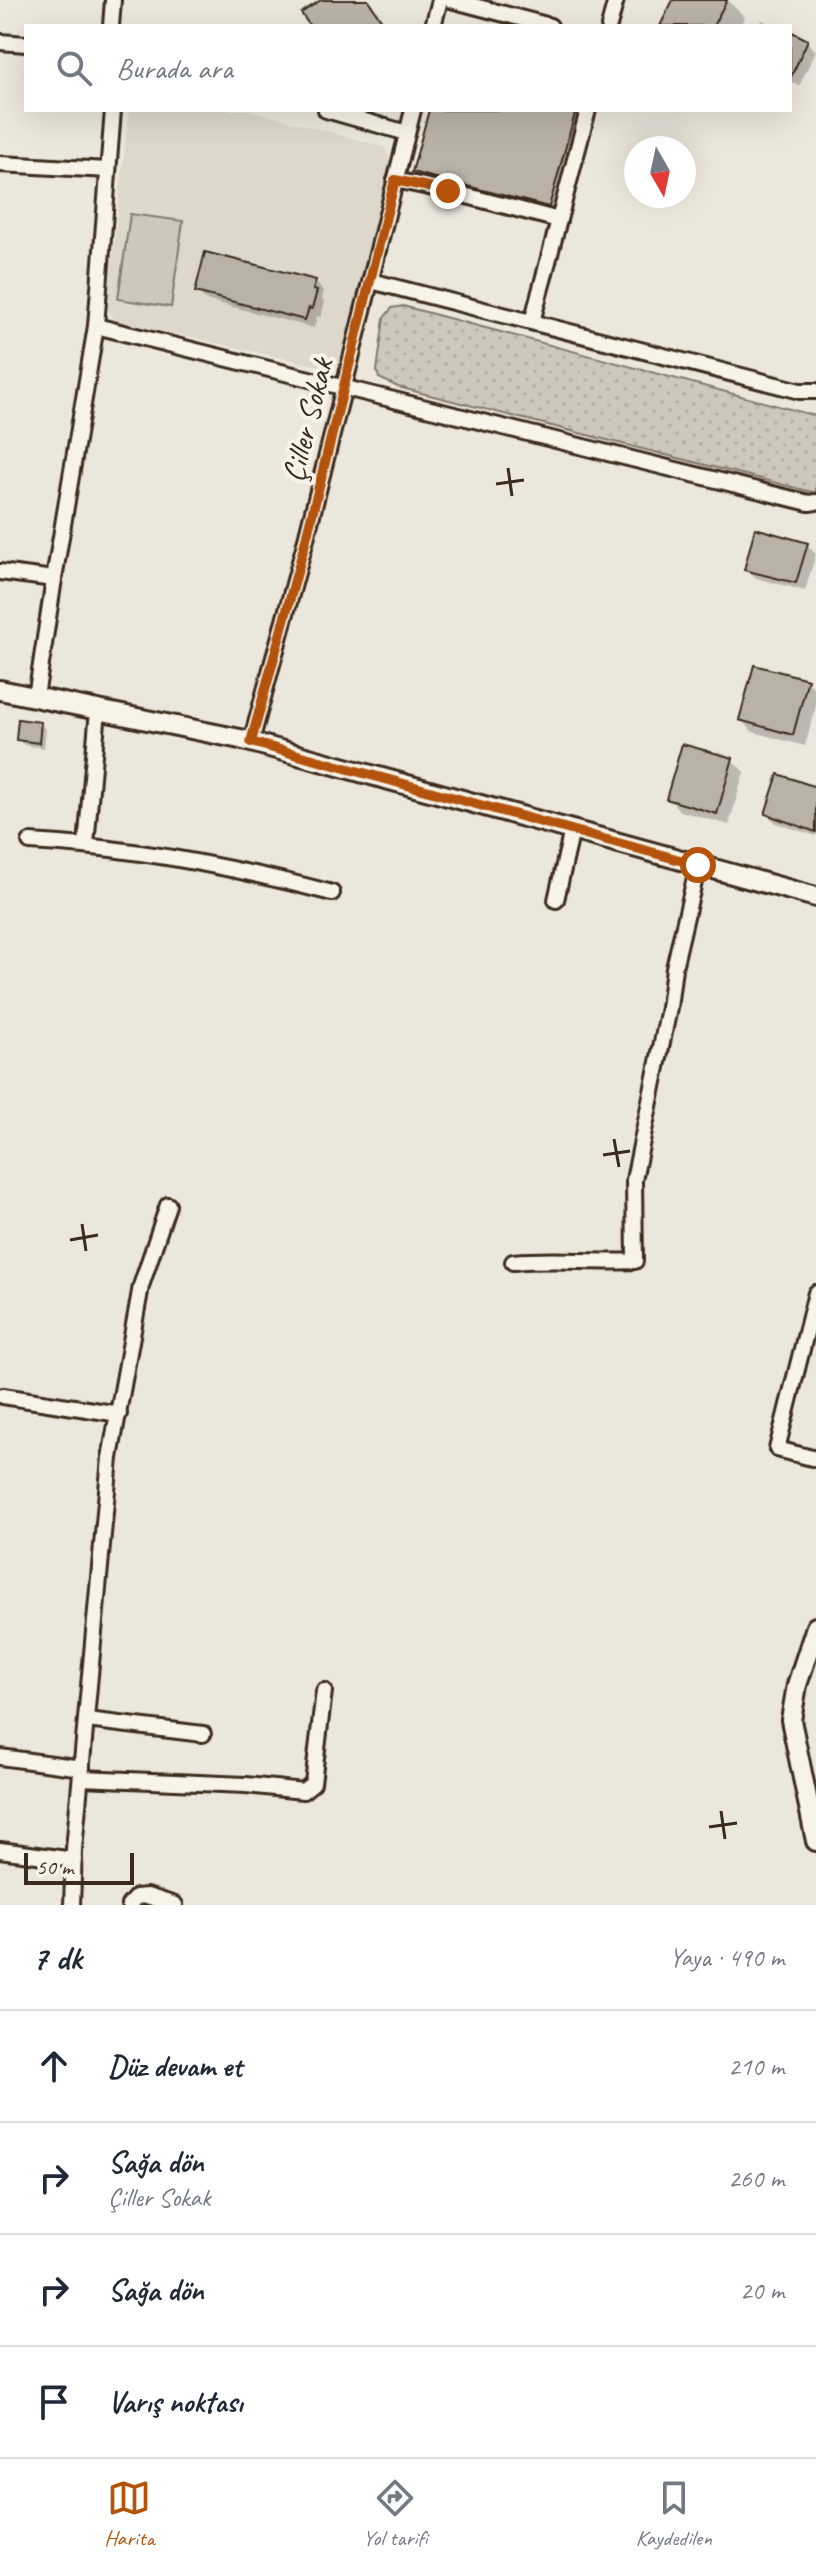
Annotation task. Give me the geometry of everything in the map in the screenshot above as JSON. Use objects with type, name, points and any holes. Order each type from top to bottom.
[{"type":"street","points":[[111,24],[113,0]]},
{"type":"street","points":[[434,24],[440,0]]},
{"type":"street","points":[[451,0],[542,24]]},
{"type":"street","points":[[610,24],[616,0]]},
{"type":"street","points":[[0,42],[24,44]]},
{"type":"street","points":[[36,697],[96,326],[113,112]]},
{"type":"street","points":[[333,112],[407,133]]},
{"type":"street","name":"Çiller Sokak","points":[[251,742],[412,112]]},
{"type":"street","points":[[532,322],[587,112]]},
{"type":"street","points":[[0,164],[108,170]]},
{"type":"street","points":[[395,180],[559,220]]},
{"type":"street","points":[[371,281],[800,391],[816,391]]},
{"type":"street","points":[[96,326],[816,502]]},
{"type":"street","points":[[0,572],[54,579]]},
{"type":"street","points":[[0,690],[251,742],[816,897]]},
{"type":"street","points":[[86,845],[98,710]]},
{"type":"street","points":[[556,900],[572,830]]},
{"type":"street","points":[[30,842],[86,845],[150,854],[275,878],[332,893]]},
{"type":"street","points":[[513,1262],[550,1259],[635,1261],[634,1180],[669,1008],[674,968],[698,865]]},
{"type":"street","points":[[72,1905],[110,1458],[141,1286],[168,1205]]},
{"type":"street","points":[[816,1293],[777,1449],[816,1459]]},
{"type":"street","points":[[3,1396],[119,1414]]},
{"type":"street","points":[[816,1627],[797,1685],[791,1720],[816,1841]]},
{"type":"street","points":[[0,1757],[81,1773],[161,1783],[246,1785],[303,1791],[313,1783],[324,1691]]},
{"type":"street","points":[[87,1720],[203,1734]]},
{"type":"street","points":[[0,1850],[74,1860]]},
{"type":"street","points":[[129,1905],[136,1897],[147,1896],[175,1905]]},
{"type":"shaded area","points":[[129,112],[257,112],[384,147],[393,163],[341,363],[327,368],[114,320],[107,308]]},
{"type":"shaded area","points":[[130,214],[183,221],[171,307],[118,299]]},
{"type":"shaded area","points":[[403,306],[816,416],[816,493],[398,387],[379,378],[377,371],[384,318],[392,308]]},
{"type":"building","points":[[321,0],[368,0],[384,24],[309,24],[301,13]]},
{"type":"building","points":[[673,0],[727,0],[714,24],[661,24]]},
{"type":"building","points":[[792,32],[808,40],[792,75]]},
{"type":"building","points":[[428,112],[575,112],[549,207],[412,172]]},
{"type":"building","points":[[205,252],[316,280],[313,290],[317,291],[312,309],[309,308],[305,320],[195,292]]},
{"type":"building","points":[[755,528],[808,543],[796,583],[744,570]]},
{"type":"building","points":[[754,665],[808,679],[793,735],[739,720]]},
{"type":"building","points":[[18,719],[41,722],[39,743],[16,740]]},
{"type":"building","points":[[682,744],[733,758],[717,814],[666,799]]},
{"type":"building","points":[[778,774],[816,787],[816,832],[765,814]]},
{"type":"route","points":[[448,191],[395,180],[304,547],[251,742],[698,865]]}]
